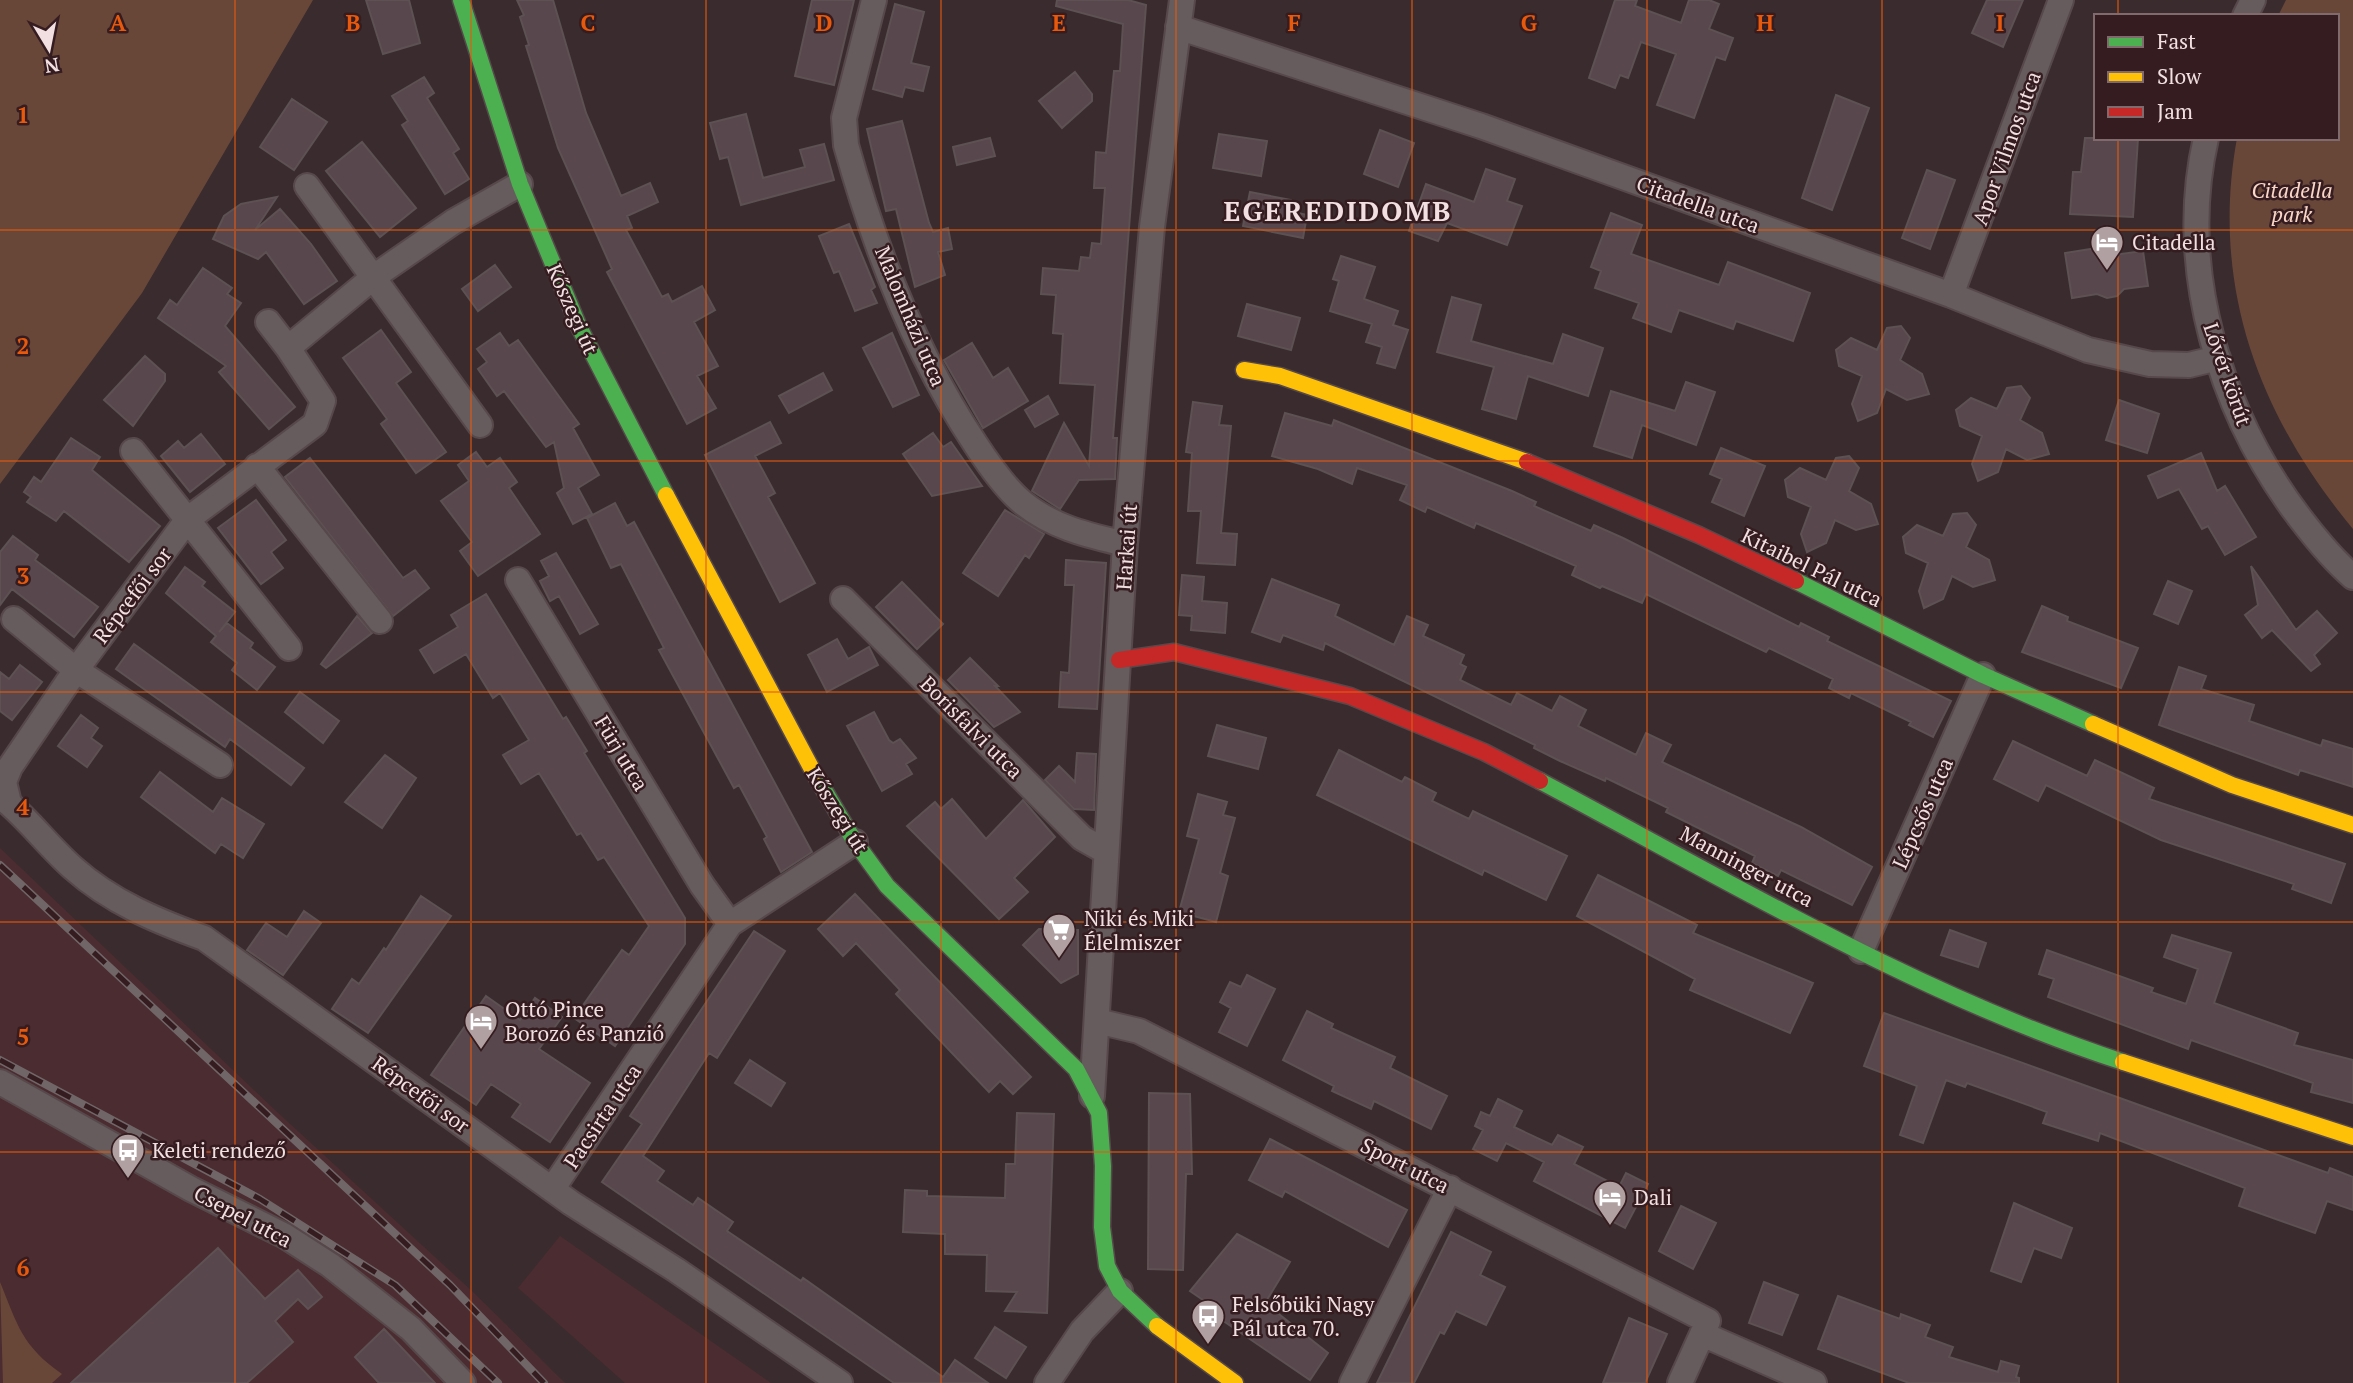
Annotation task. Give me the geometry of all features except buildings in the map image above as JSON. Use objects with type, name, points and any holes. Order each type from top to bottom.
[{"type":"street","name":"Kőszegi út","points":[[461,0],[520,184],[579,327],[789,731],[855,842],[887,886],[1057,1049],[1076,1069],[1092,1096],[1099,1113],[1101,1130],[1101,1227],[1107,1266],[1120,1291]]},
{"type":"street","name":"Malomházi utca","points":[[874,0],[844,118],[846,145],[908,321],[948,404],[987,462],[1023,502],[1065,530],[1125,544]]},
{"type":"street","name":"Harkai út","points":[[1092,1096],[1125,544],[1152,227],[1182,0]]},
{"type":"street","name":"Apor Vilmos utca","points":[[1951,295],[2060,0]]},
{"type":"street","name":"Citadella utca","points":[[1178,27],[1481,126],[1951,295],[2088,350],[2150,364],[2189,365],[2218,358]]},
{"type":"street","name":"Lővér körút","points":[[2206,140],[2200,165],[2195,219],[2199,272],[2218,358],[2234,407],[2274,479],[2315,537],[2353,577]]},
{"type":"street","points":[[288,348],[375,276],[453,222],[520,184]]},
{"type":"street","points":[[307,186],[375,276],[480,425]]},
{"type":"street","points":[[268,322],[318,389],[323,401],[321,412],[304,434],[265,475],[380,621]]},
{"type":"street","name":"Kitaibel Pál utca","points":[[1244,370],[1280,376],[1517,458],[1699,535],[1983,676],[2232,785],[2353,825]]},
{"type":"street","points":[[133,451],[289,648]]},
{"type":"street","name":"Répcefői sor","points":[[265,475],[188,519],[76,670],[10,766],[4,782],[5,800],[55,851],[103,890],[137,913],[204,938],[553,1188],[839,1383]]},
{"type":"street","name":"Fürj utca","points":[[518,580],[702,885],[730,924]]},
{"type":"street","name":"Borisfalvi utca","points":[[843,598],[1082,838],[1105,852]]},
{"type":"street","points":[[14,619],[76,670],[220,765]]},
{"type":"street","name":"Manninger utca","points":[[1119,660],[1174,652],[1350,696],[1484,752],[1939,992],[2061,1042],[2353,1137]]},
{"type":"street","name":"Lépcsős utca","points":[[1861,951],[1983,676]]},
{"type":"street","name":"Pacsirta utca","points":[[553,1188],[730,924],[855,842]]},
{"type":"street","name":"Sport utca","points":[[1097,1021],[1139,1031],[1450,1188],[1704,1328],[1814,1383]]},
{"type":"street","name":"Csepel utca","points":[[0,1082],[191,1188],[285,1236],[330,1265],[411,1329],[463,1383]]},
{"type":"street","points":[[1352,1383],[1450,1188]]},
{"type":"street","points":[[1047,1383],[1082,1331],[1120,1291],[1158,1327],[1235,1383]]},
{"type":"street","points":[[1680,1383],[1704,1328]]},
{"type":"shaded area","points":[[0,848],[275,1110],[473,1292],[565,1383],[0,1383]]},
{"type":"shaded area","points":[[560,1236],[771,1383],[625,1383],[518,1288]]},
{"type":"green space","points":[[0,0],[313,0],[142,293],[0,484]]},
{"type":"green space","name":"Citadella park","points":[[2286,0],[2353,0],[2353,529],[2320,486],[2291,441],[2268,395],[2250,347],[2237,297],[2231,246],[2230,193],[2237,140],[2339,140],[2339,14],[2279,14]]},
{"type":"green space","points":[[0,1282],[23,1334],[38,1354],[62,1374],[52,1383],[3,1383]]},
{"type":"railway","points":[[0,865],[450,1285],[544,1383]]},
{"type":"railway","points":[[0,1060],[260,1199],[395,1285],[498,1383]]},
{"type":"traffic: fast","points":[[461,0],[520,184],[579,327],[666,495]]},
{"type":"traffic: fast","points":[[1796,581],[1983,675],[2093,724]]},
{"type":"traffic: fast","points":[[814,773],[855,842],[887,886],[1076,1069],[1099,1113],[1103,1166],[1102,1227],[1107,1266],[1120,1291],[1157,1326]]},
{"type":"traffic: fast","points":[[1540,781],[1754,897],[1899,970],[2047,1035],[2123,1062]]},
{"type":"traffic: slow","points":[[1244,370],[1280,376],[1527,462]]},
{"type":"traffic: slow","points":[[666,495],[814,773]]},
{"type":"traffic: slow","points":[[2093,724],[2232,785],[2353,825]]},
{"type":"traffic: slow","points":[[2123,1062],[2353,1137]]},
{"type":"traffic: slow","points":[[1157,1326],[1235,1383]]},
{"type":"traffic: jam","points":[[1527,462],[1699,535],[1796,581]]},
{"type":"traffic: jam","points":[[1119,660],[1174,652],[1350,696],[1484,752],[1540,781]]},
{"type":"place","name":"Citadella","points":[[2107,272]]},
{"type":"place","name":"Niki és Miki Élelmiszer","points":[[1059,960]]},
{"type":"place","name":"Ottó Pince Borozó és Panzió","points":[[481,1051]]},
{"type":"place","name":"Keleti rendező","points":[[128,1180]]},
{"type":"place","name":"Dali","points":[[1610,1227]]},
{"type":"place","name":"Felsőbüki Nagy Pál utca 70.","points":[[1208,1346]]},
{"type":"district","name":"EGEREDIDOMB","points":[[1338,210]]}]
